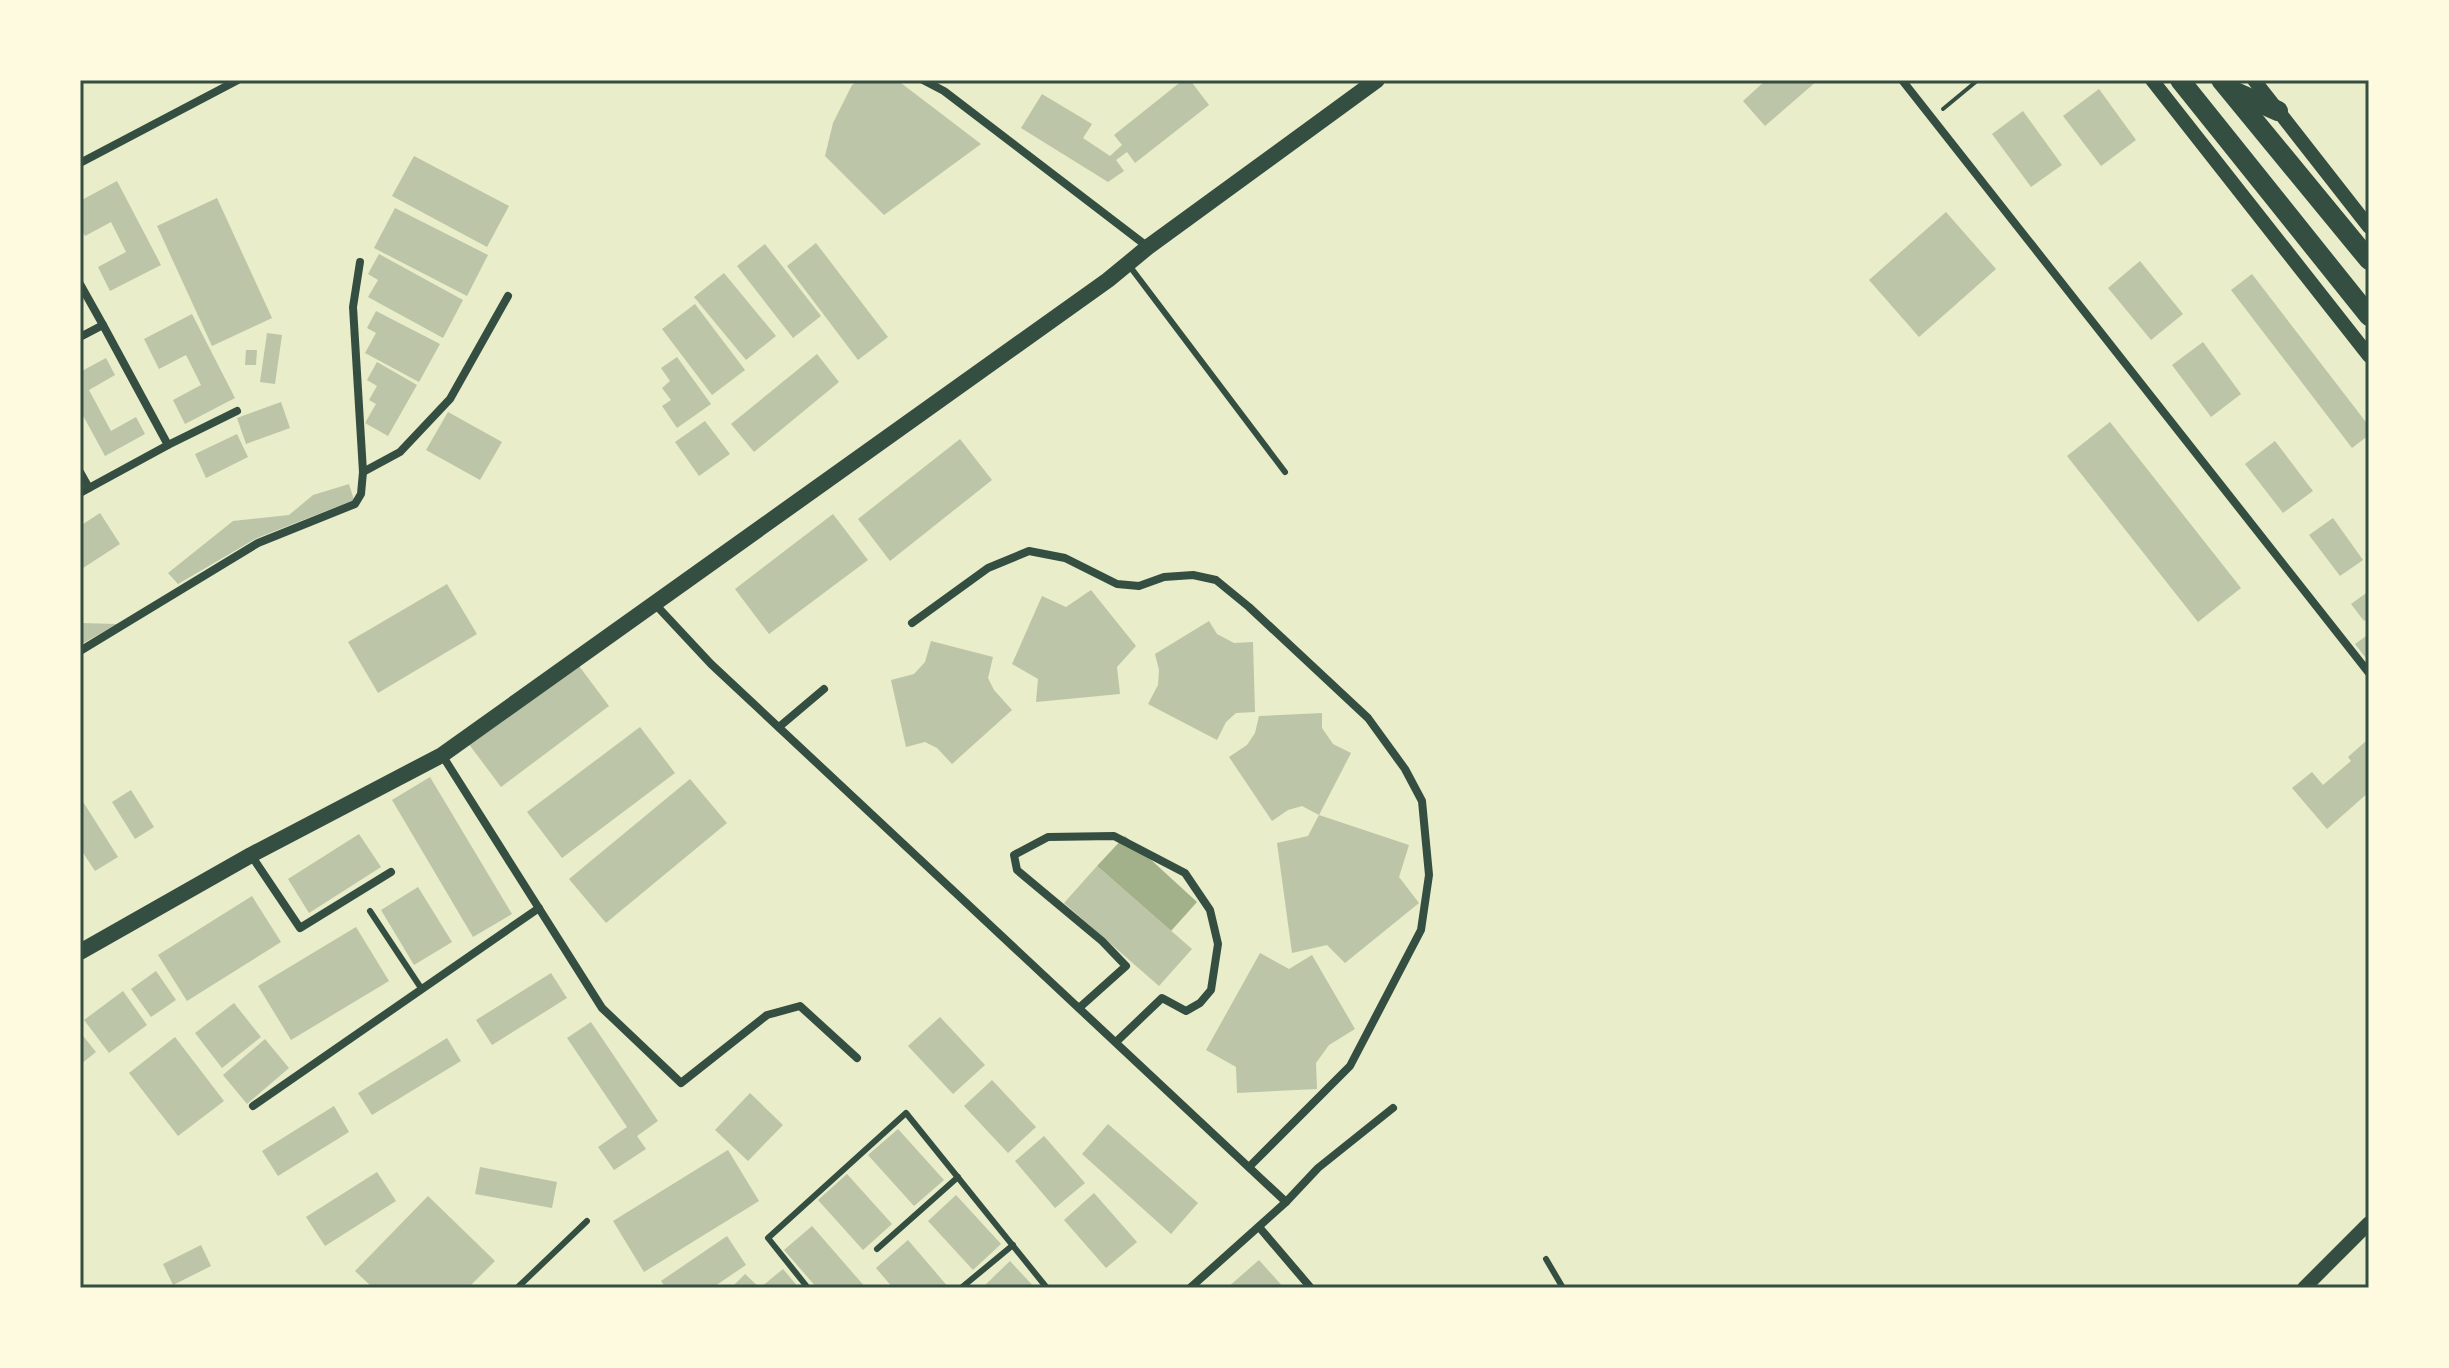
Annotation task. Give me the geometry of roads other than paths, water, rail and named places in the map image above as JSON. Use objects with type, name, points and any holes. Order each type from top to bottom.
[{"type":"main road","points":[[80,952],[251,855],[442,755],[1108,280],[1148,247],[1377,80]]},
{"type":"main road","points":[[2180,80],[2369,316]]},
{"type":"main road","points":[[2225,85],[2278,111]]},
{"type":"main road","points":[[2225,85],[2369,260]]},
{"type":"street","points":[[80,163],[238,80]]},
{"type":"street","points":[[923,80],[944,91],[1148,247]]},
{"type":"street","points":[[1902,80],[2369,673]]},
{"type":"street","points":[[2152,80],[2369,356]]},
{"type":"street","points":[[2254,80],[2369,227]]},
{"type":"street","points":[[80,651],[258,543],[355,504],[361,494],[363,472],[353,307],[360,262]]},
{"type":"street","points":[[80,284],[168,445]]},
{"type":"street","points":[[363,472],[400,452],[450,399],[508,296]]},
{"type":"street","points":[[80,337],[103,325]]},
{"type":"street","points":[[80,493],[237,411]]},
{"type":"street","points":[[80,472],[89,488]]},
{"type":"street","points":[[912,623],[988,568],[1029,551],[1065,558],[1117,584],[1139,586],[1164,577],[1193,575],[1216,580],[1368,718],[1405,769],[1422,801],[1429,875],[1421,930],[1350,1066],[1249,1167]]},
{"type":"street","points":[[654,603],[711,664],[1286,1202]]},
{"type":"street","points":[[779,727],[824,689]]},
{"type":"street","points":[[442,755],[602,1008],[681,1083],[767,1015],[800,1006],[857,1058]]},
{"type":"street","points":[[1079,1008],[1126,966],[1102,941],[1017,870],[1014,855],[1048,837],[1114,836],[1185,873],[1210,910],[1218,944],[1211,990],[1200,1003],[1186,1011],[1162,998],[1116,1042]]},
{"type":"street","points":[[251,855],[300,928],[391,872]]},
{"type":"street","points":[[253,1106],[539,908]]},
{"type":"street","points":[[1190,1288],[1286,1202],[1318,1168],[1393,1108]]},
{"type":"street","points":[[2304,1288],[2369,1223]]},
{"type":"street","points":[[1259,1227],[1311,1288]]},
{"type":"lane","points":[[1128,263],[1285,472]]},
{"type":"lane","points":[[370,911],[421,988]]},
{"type":"lane","points":[[808,1288],[768,1238],[906,1113],[1047,1288]]},
{"type":"lane","points":[[877,1249],[958,1177]]},
{"type":"lane","points":[[517,1288],[587,1221]]},
{"type":"lane","points":[[961,1288],[1013,1245]]},
{"type":"lane","points":[[1546,1259],[1563,1288]]}]
